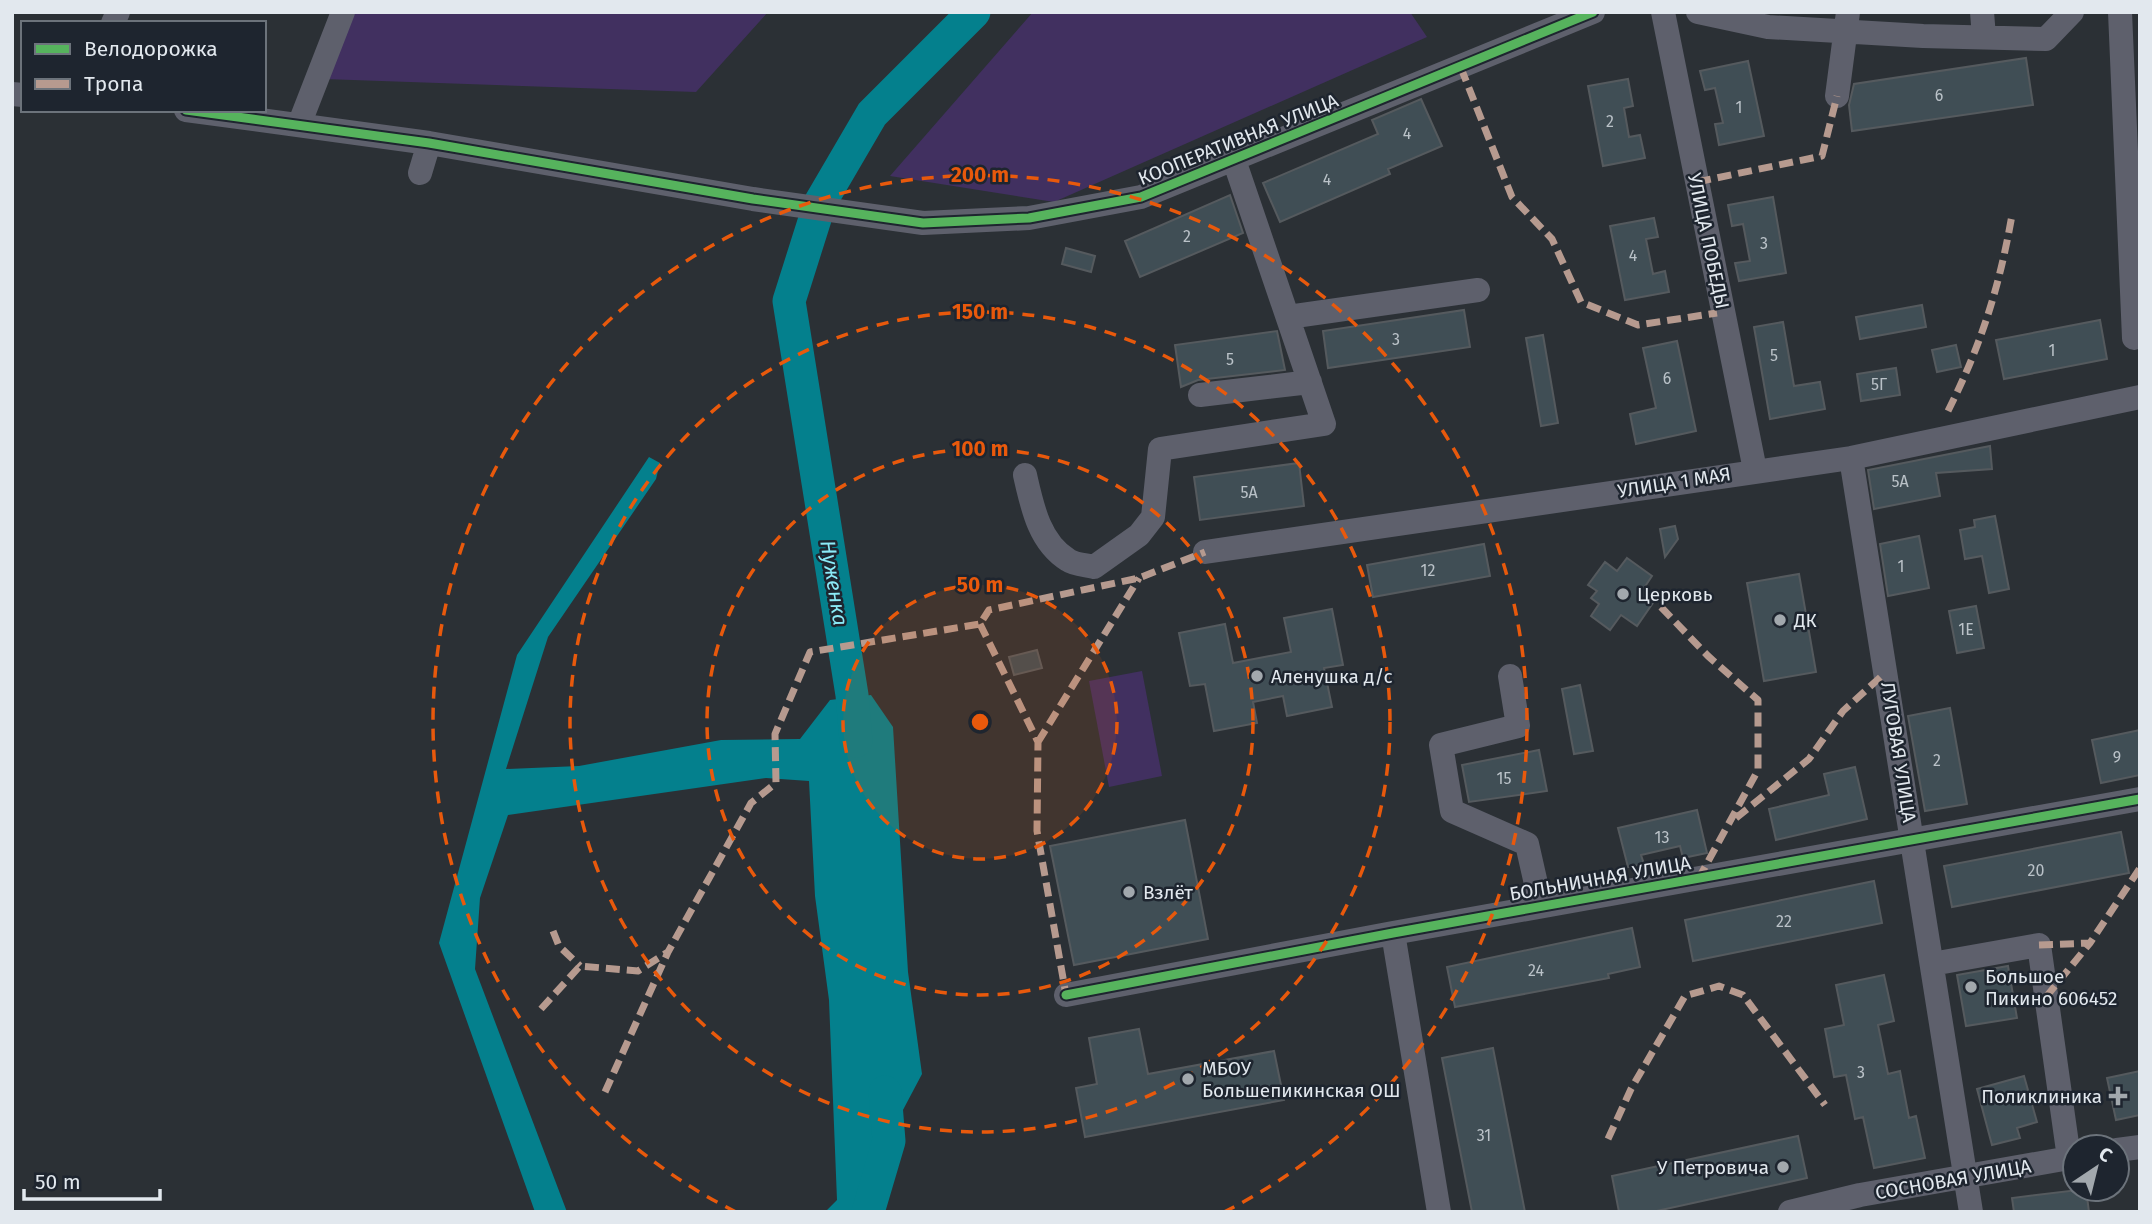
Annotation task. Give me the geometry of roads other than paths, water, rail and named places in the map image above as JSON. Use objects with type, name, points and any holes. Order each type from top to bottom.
[{"type":"street","points":[[299,125],[342,12]]},
{"type":"street","name":"КООПЕРАТИВНАЯ УЛИЦА","points":[[201,112],[429,143],[753,199],[923,223],[1030,218],[1141,197],[1593,12]]},
{"type":"street","name":"УЛИЦА ПОБЕДЫ","points":[[1663,12],[1755,470]]},
{"type":"street","points":[[1698,12],[1768,27],[1846,22],[1984,37],[2046,38],[2072,12]]},
{"type":"street","points":[[1982,12],[1984,37]]},
{"type":"street","points":[[2120,12],[2134,338]]},
{"type":"street","points":[[2128,12],[2140,15]]},
{"type":"street","points":[[1838,96],[1846,22]]},
{"type":"street","points":[[420,173],[429,143]]},
{"type":"street","points":[[1025,475],[1032,506],[1045,539],[1069,561],[1094,567],[1139,535],[1153,517],[1160,449],[1324,424],[1234,160]]},
{"type":"street","points":[[1288,317],[1478,290]]},
{"type":"street","points":[[1200,395],[1310,382]]},
{"type":"street","name":"УЛИЦА 1 МАЯ","points":[[1205,552],[1851,458],[2140,397]]},
{"type":"street","name":"ЛУГОВАЯ УЛИЦА","points":[[1851,458],[1971,1212]]},
{"type":"street","points":[[1510,676],[1518,726],[1441,745],[1452,811],[1527,844],[1541,906]]},
{"type":"street","name":"БОЛЬНИЧНАЯ УЛИЦА","points":[[1066,995],[1541,906],[2140,800]]},
{"type":"street","points":[[1393,933],[1439,1212]]},
{"type":"street","points":[[1932,964],[2039,945],[2068,1133]]},
{"type":"street","name":"СОСНОВАЯ УЛИЦА","points":[[1790,1212],[1860,1195],[2061,1159]]},
{"type":"water","points":[[649,457],[660,463],[656,479],[548,637],[506,769],[579,766],[721,740],[800,739],[830,700],[871,695],[893,727],[908,972],[922,1074],[877,1159],[860,1212],[825,1212],[837,1200],[829,1000],[815,896],[809,781],[766,778],[508,815],[480,898],[475,969],[567,1212],[535,1212],[439,943],[517,655]]},
{"type":"waterway","name":"Нуженка","points":[[856,741],[852,695],[789,301],[820,203],[872,114],[974,12]]},
{"type":"waterway","name":"Нуженка","points":[[868,1212],[889,1141],[885,1092]]},
{"type":"place","name":"Церковь","points":[[1623,594]]},
{"type":"place","name":"ДК","points":[[1780,620]]},
{"type":"place","name":"Аленушка д/с","points":[[1257,676]]},
{"type":"place","name":"Взлёт","points":[[1129,892]]},
{"type":"place","name":"Большое Пикино 606452","points":[[1971,987]]},
{"type":"place","name":"МБОУ Большепикинская ОШ","points":[[1188,1079]]},
{"type":"place","name":"Поликлиника","points":[[2118,1096]]},
{"type":"place","name":"У Петровича","points":[[1783,1167]]}]
